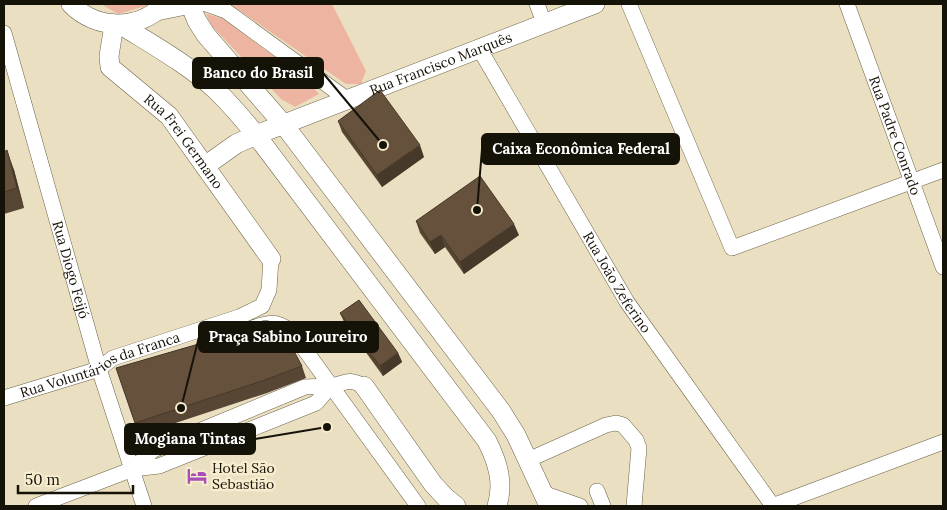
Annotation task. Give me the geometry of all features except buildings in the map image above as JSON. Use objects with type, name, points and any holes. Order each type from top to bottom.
[{"type":"main road","points":[[71,4],[84,15],[98,22],[118,25],[137,21],[158,9]]},
{"type":"main road","points":[[197,4],[197,21],[206,35],[284,125],[501,411],[516,435],[546,500]]},
{"type":"main road","name":"Rua Francisco Marquês","points":[[205,166],[236,144],[256,135],[595,4]]},
{"type":"main road","points":[[118,25],[166,53],[216,90],[256,135],[487,441],[495,456],[499,472],[501,488],[497,506]]},
{"type":"main road","name":"Rua Frei Germano","points":[[118,25],[109,56],[110,67],[169,116],[271,259]]},
{"type":"main road","points":[[364,386],[433,484],[456,506]]},
{"type":"street","points":[[158,9],[197,4],[226,11],[348,100]]},
{"type":"street","points":[[538,4],[544,23]]},
{"type":"street","points":[[628,4],[732,248],[943,170]]},
{"type":"street","name":"Rua Padre Conrado","points":[[847,4],[943,267]]},
{"type":"street","name":"Rua Diogo Feijó","points":[[4,32],[99,369],[144,506]]},
{"type":"street","name":"Rua João Zeferino","points":[[479,48],[627,302],[772,506]]},
{"type":"street","points":[[271,259],[269,290],[248,330],[274,322],[292,332],[418,506]]},
{"type":"street","name":"Rua Voluntários da Franca","points":[[4,398],[99,369],[113,358],[239,317],[262,306]]},
{"type":"street","points":[[99,369],[118,371],[128,369]]},
{"type":"street","points":[[36,506],[133,469],[159,466],[316,403],[331,386],[343,381],[355,381],[364,386]]},
{"type":"street","points":[[528,460],[606,425],[623,424],[636,440],[638,448],[634,506]]},
{"type":"street","points":[[772,506],[943,442]]},
{"type":"street","points":[[597,491],[603,506]]},
{"type":"street","points":[[546,500],[580,506]]},
{"type":"shaded area","points":[[101,4],[152,4],[118,14]]},
{"type":"shaded area","points":[[230,4],[332,4],[366,71],[361,84],[346,84]]},
{"type":"shaded area","points":[[206,14],[222,18],[308,81],[319,94],[295,107],[281,99],[212,26]]},
{"type":"place","name":"Banco do Brasil","points":[[383,145]]},
{"type":"place","name":"Caixa Econômica Federal","points":[[477,210]]},
{"type":"place","name":"Praça Sabino Loureiro","points":[[181,408]]},
{"type":"place","name":"Mogiana Tintas","points":[[327,427]]},
{"type":"place","name":"Hotel São Sebastião","points":[[197,476]]}]
